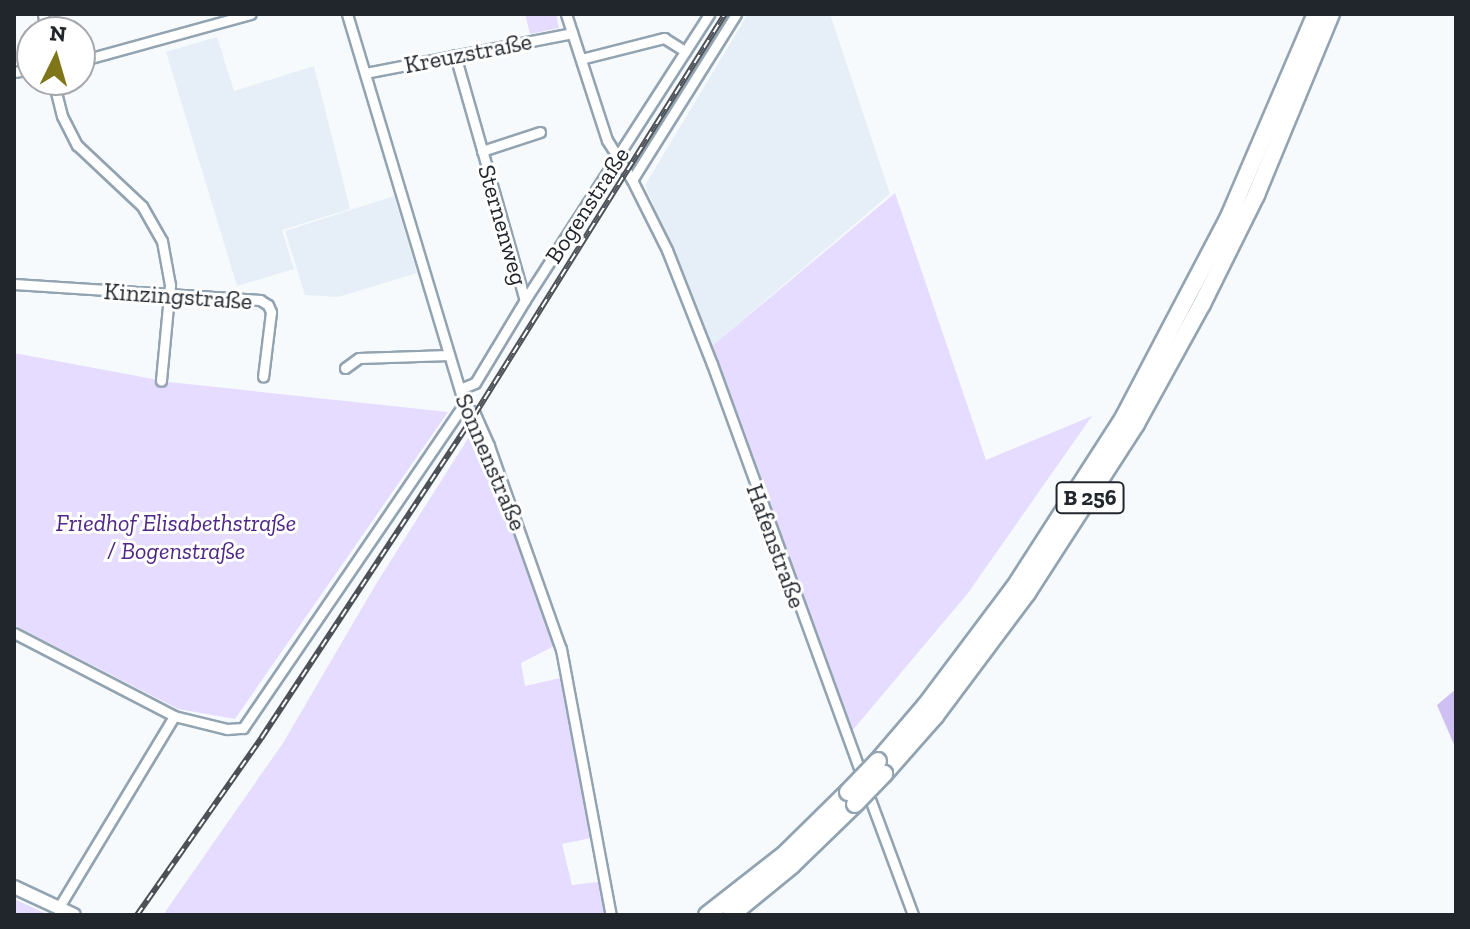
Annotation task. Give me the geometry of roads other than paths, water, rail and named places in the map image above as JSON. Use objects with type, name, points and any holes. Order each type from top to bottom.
[{"type":"highway","name":"B 256","points":[[881,768],[1014,588],[1124,417],[1228,219],[1316,14]]},
{"type":"highway","name":"B 256","points":[[731,915],[792,865],[852,798],[935,716],[1019,605],[1136,424],[1202,304],[1256,195],[1331,14]]},
{"type":"highway","name":"B 256","points":[[707,915],[852,798]]},
{"type":"street","points":[[200,14],[205,27]]},
{"type":"street","points":[[96,57],[251,14]]},
{"type":"street","name":"Sonnenstraße","points":[[347,14],[464,404],[475,414],[489,446],[561,649],[611,915]]},
{"type":"street","name":"Hafenstraße","points":[[566,14],[616,160],[632,180],[667,250],[712,364],[913,915]]},
{"type":"street","name":"Bogenstraße","points":[[460,389],[475,383],[709,14]]},
{"type":"street","points":[[632,180],[736,14]]},
{"type":"street","name":"Kreuzstraße","points":[[365,73],[572,33]]},
{"type":"street","points":[[581,59],[664,38],[685,51]]},
{"type":"street","name":"Sternenweg","points":[[455,55],[525,300]]},
{"type":"street","points":[[57,96],[62,116],[77,145],[136,200],[153,223],[168,263],[169,297],[161,381]]},
{"type":"street","name":"Sternenweg","points":[[482,151],[540,132]]},
{"type":"street","name":"Kinzingstraße","points":[[14,284],[169,297],[260,300],[268,305],[271,312],[263,377]]},
{"type":"street","points":[[345,368],[359,358],[449,355]]},
{"type":"street","points":[[14,633],[174,716],[227,729],[243,728],[464,404]]},
{"type":"street","points":[[59,907],[174,716]]},
{"type":"street","points":[[14,887],[74,915]]},
{"type":"railway","points":[[137,915],[262,737],[475,414],[725,14]]},
{"type":"park label","name":"Friedhof Elisabethstraße / Bogenstraße","points":[[176,537]]}]
